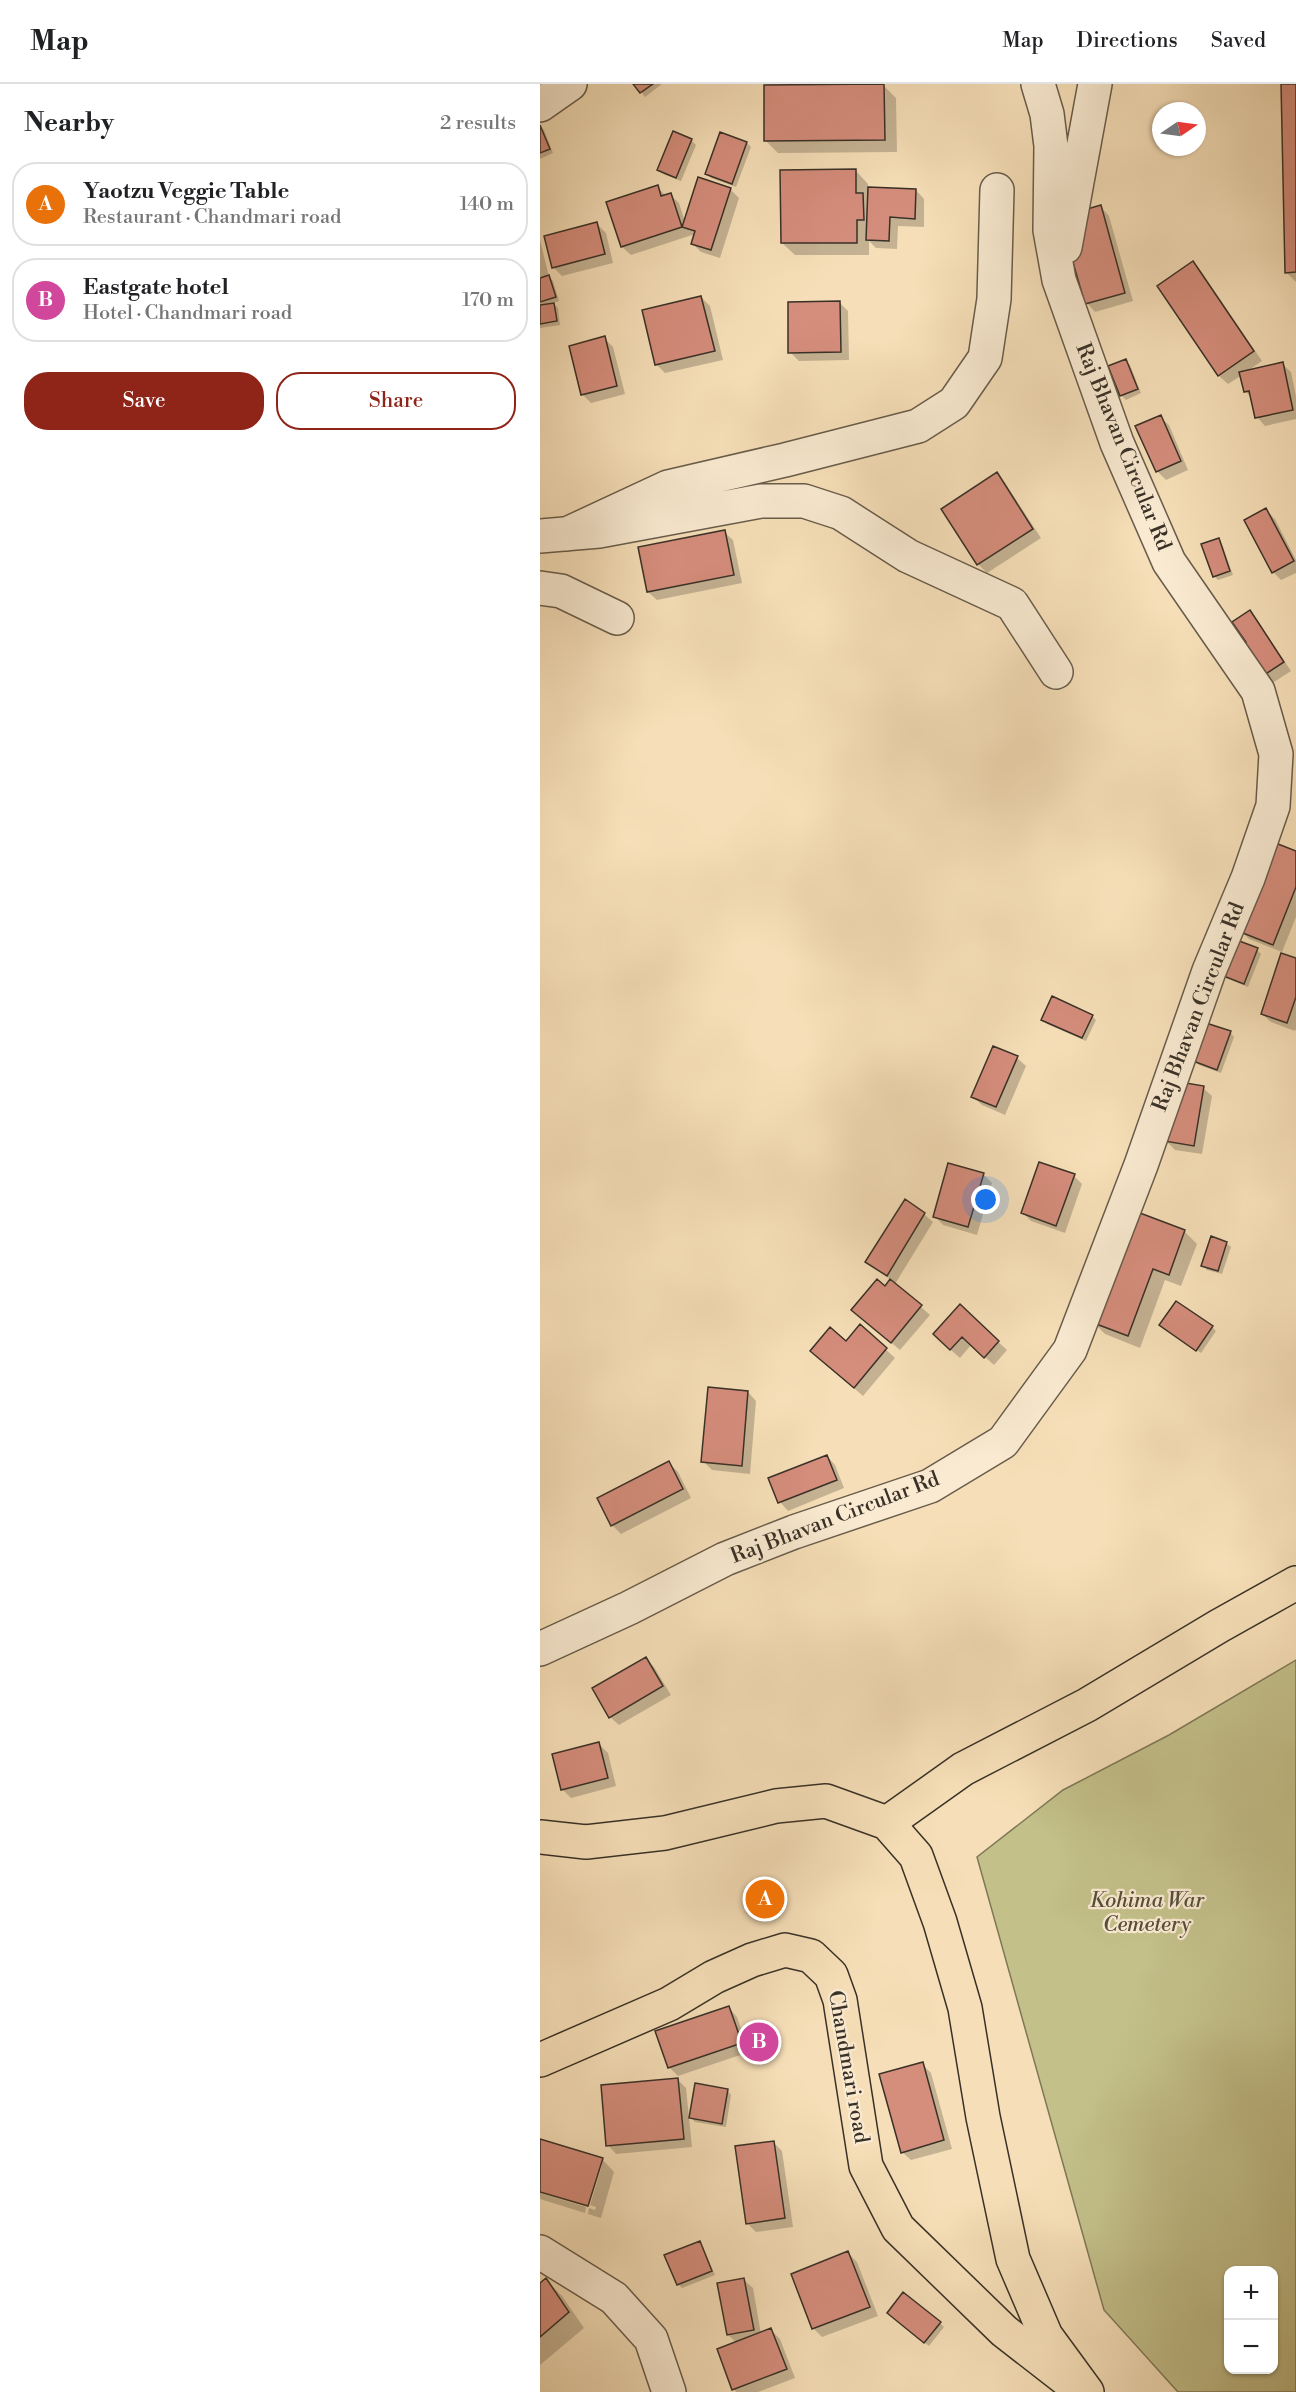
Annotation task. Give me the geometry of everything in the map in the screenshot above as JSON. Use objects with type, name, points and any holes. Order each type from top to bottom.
[{"type":"main road","points":[[887,1823],[963,1769],[1087,1705],[1296,1583]]},
{"type":"main road","points":[[540,1837],[586,1842],[665,1833],[776,1806],[826,1801],[887,1823],[916,1856],[940,1922],[965,2008],[983,2117],[1013,2259],[1046,2336],[1087,2392]]},
{"type":"main road","name":"Chandmari road","points":[[540,2060],[669,2004],[714,1977],[752,1960],[785,1950],[811,1956],[831,1975],[840,2000],[866,2166],[898,2228],[1005,2331],[1082,2392]]},
{"type":"street","points":[[540,105],[570,84]]},
{"type":"street","name":"Raj Bhavan Circular Rd","points":[[540,1649],[629,1608],[724,1559],[806,1528],[930,1486],[1003,1442],[1070,1350],[1141,1165],[1209,971],[1248,878],[1273,806],[1276,754],[1258,691],[1169,562],[1117,443],[1059,280],[1050,230],[1051,146],[1047,114],[1038,84]]},
{"type":"street","points":[[1059,280],[1095,84]]},
{"type":"street","points":[[554,535],[668,487],[918,426],[954,403],[985,358],[994,299],[997,190]]},
{"type":"street","points":[[554,535],[599,531],[761,501],[804,501],[841,513],[908,556],[1012,604],[1056,672]]},
{"type":"street","points":[[540,588],[561,591],[617,618]]},
{"type":"street","points":[[540,2252],[614,2298],[651,2339],[669,2392]]},
{"type":"green space","name":"Kohima War Cemetery","points":[[1296,1660],[1296,2392],[1178,2392],[1104,2310],[977,1857],[1063,1790],[1169,1735]]},
{"type":"building","points":[[633,84],[653,84],[640,93]]},
{"type":"building","points":[[884,84],[885,140],[764,141],[764,85]]},
{"type":"building","points":[[1281,84],[1296,84],[1296,272],[1285,273]]},
{"type":"building","points":[[540,125],[550,149],[540,153]]},
{"type":"building","points":[[673,131],[692,139],[676,178],[657,170]]},
{"type":"building","points":[[720,132],[747,142],[732,184],[705,174]]},
{"type":"building","points":[[856,169],[856,193],[863,193],[864,220],[857,220],[857,243],[781,243],[780,170]]},
{"type":"building","points":[[698,177],[731,188],[711,250],[691,244],[695,231],[682,227]]},
{"type":"building","points":[[658,185],[661,196],[671,193],[682,227],[621,247],[606,202]]},
{"type":"building","points":[[868,187],[916,189],[915,219],[890,217],[889,241],[866,240]]},
{"type":"building","points":[[1101,205],[1125,293],[1085,304],[1060,217]]},
{"type":"building","points":[[597,222],[605,254],[552,268],[544,236]]},
{"type":"building","points":[[1193,261],[1254,351],[1218,376],[1157,286]]},
{"type":"building","points":[[549,275],[556,297],[540,302],[540,278]]},
{"type":"building","points":[[701,296],[715,351],[655,365],[642,310]]},
{"type":"building","points":[[840,301],[841,352],[788,353],[788,302]]},
{"type":"building","points":[[554,303],[557,321],[540,324],[540,305]]},
{"type":"building","points":[[605,336],[617,386],[581,395],[569,346]]},
{"type":"building","points":[[1126,359],[1138,389],[1120,396],[1108,366]]},
{"type":"building","points":[[1283,362],[1293,410],[1255,418],[1249,391],[1244,392],[1239,372]]},
{"type":"building","points":[[1161,415],[1181,461],[1156,472],[1135,426]]},
{"type":"building","points":[[997,472],[1033,529],[977,565],[941,509]]},
{"type":"building","points":[[1266,508],[1294,561],[1272,573],[1244,520]]},
{"type":"building","points":[[725,530],[734,575],[647,592],[638,547]]},
{"type":"building","points":[[1219,538],[1230,571],[1213,577],[1201,544]]},
{"type":"building","points":[[1250,610],[1284,662],[1261,677],[1241,646],[1246,642],[1232,622]]},
{"type":"building","points":[[1273,842],[1296,851],[1296,887],[1273,945],[1238,931]]},
{"type":"building","points":[[1234,939],[1258,948],[1244,984],[1221,975]]},
{"type":"building","points":[[1281,953],[1296,958],[1296,997],[1287,1023],[1261,1014]]},
{"type":"building","points":[[1052,996],[1093,1015],[1082,1038],[1041,1020]]},
{"type":"building","points":[[1206,1023],[1231,1031],[1217,1070],[1193,1061]]},
{"type":"building","points":[[993,1046],[1018,1056],[996,1107],[971,1097]]},
{"type":"building","points":[[1174,1081],[1204,1086],[1194,1146],[1164,1141]]},
{"type":"building","points":[[1039,1162],[1075,1174],[1056,1226],[1021,1213]]},
{"type":"building","points":[[948,1163],[984,1173],[968,1227],[933,1217]]},
{"type":"building","points":[[905,1199],[925,1213],[887,1276],[865,1262]]},
{"type":"building","points":[[1132,1210],[1185,1230],[1169,1275],[1153,1269],[1128,1336],[1091,1322]]},
{"type":"building","points":[[1211,1236],[1227,1242],[1218,1271],[1201,1266]]},
{"type":"building","points":[[877,1279],[885,1286],[890,1279],[922,1305],[891,1343],[851,1310]]},
{"type":"building","points":[[1176,1301],[1213,1326],[1196,1351],[1159,1325]]},
{"type":"building","points":[[960,1304],[999,1341],[984,1358],[962,1337],[950,1350],[933,1334]]},
{"type":"building","points":[[860,1324],[887,1348],[854,1388],[810,1351],[830,1327],[846,1341]]},
{"type":"building","points":[[708,1387],[748,1391],[742,1466],[701,1462]]},
{"type":"building","points":[[827,1455],[837,1480],[778,1503],[768,1478]]},
{"type":"building","points":[[669,1461],[683,1489],[611,1526],[597,1498]]},
{"type":"building","points":[[646,1657],[663,1686],[609,1718],[592,1688]]},
{"type":"building","points":[[599,1742],[608,1778],[561,1790],[552,1754]]},
{"type":"building","points":[[729,2006],[742,2043],[668,2068],[655,2031]]},
{"type":"building","points":[[923,2062],[944,2140],[901,2153],[879,2074]]},
{"type":"building","points":[[678,2078],[684,2139],[606,2146],[601,2085]]},
{"type":"building","points":[[695,2083],[728,2089],[722,2124],[689,2118]]},
{"type":"building","points":[[540,2139],[603,2158],[588,2206],[540,2192]]},
{"type":"building","points":[[774,2141],[785,2218],[746,2224],[735,2146]]},
{"type":"building","points":[[700,2241],[712,2271],[677,2285],[664,2255]]},
{"type":"building","points":[[848,2251],[870,2307],[812,2329],[791,2274]]},
{"type":"building","points":[[546,2278],[569,2312],[540,2337],[540,2283]]},
{"type":"building","points":[[744,2278],[754,2330],[727,2335],[717,2283]]},
{"type":"building","points":[[903,2292],[941,2322],[924,2343],[887,2313]]},
{"type":"building","points":[[771,2328],[787,2369],[732,2390],[717,2349]]},
{"type":"place","name":"Yaotzu Veggie Table","points":[[765,1899]]},
{"type":"place","name":"Eastgate hotel","points":[[759,2042]]}]
